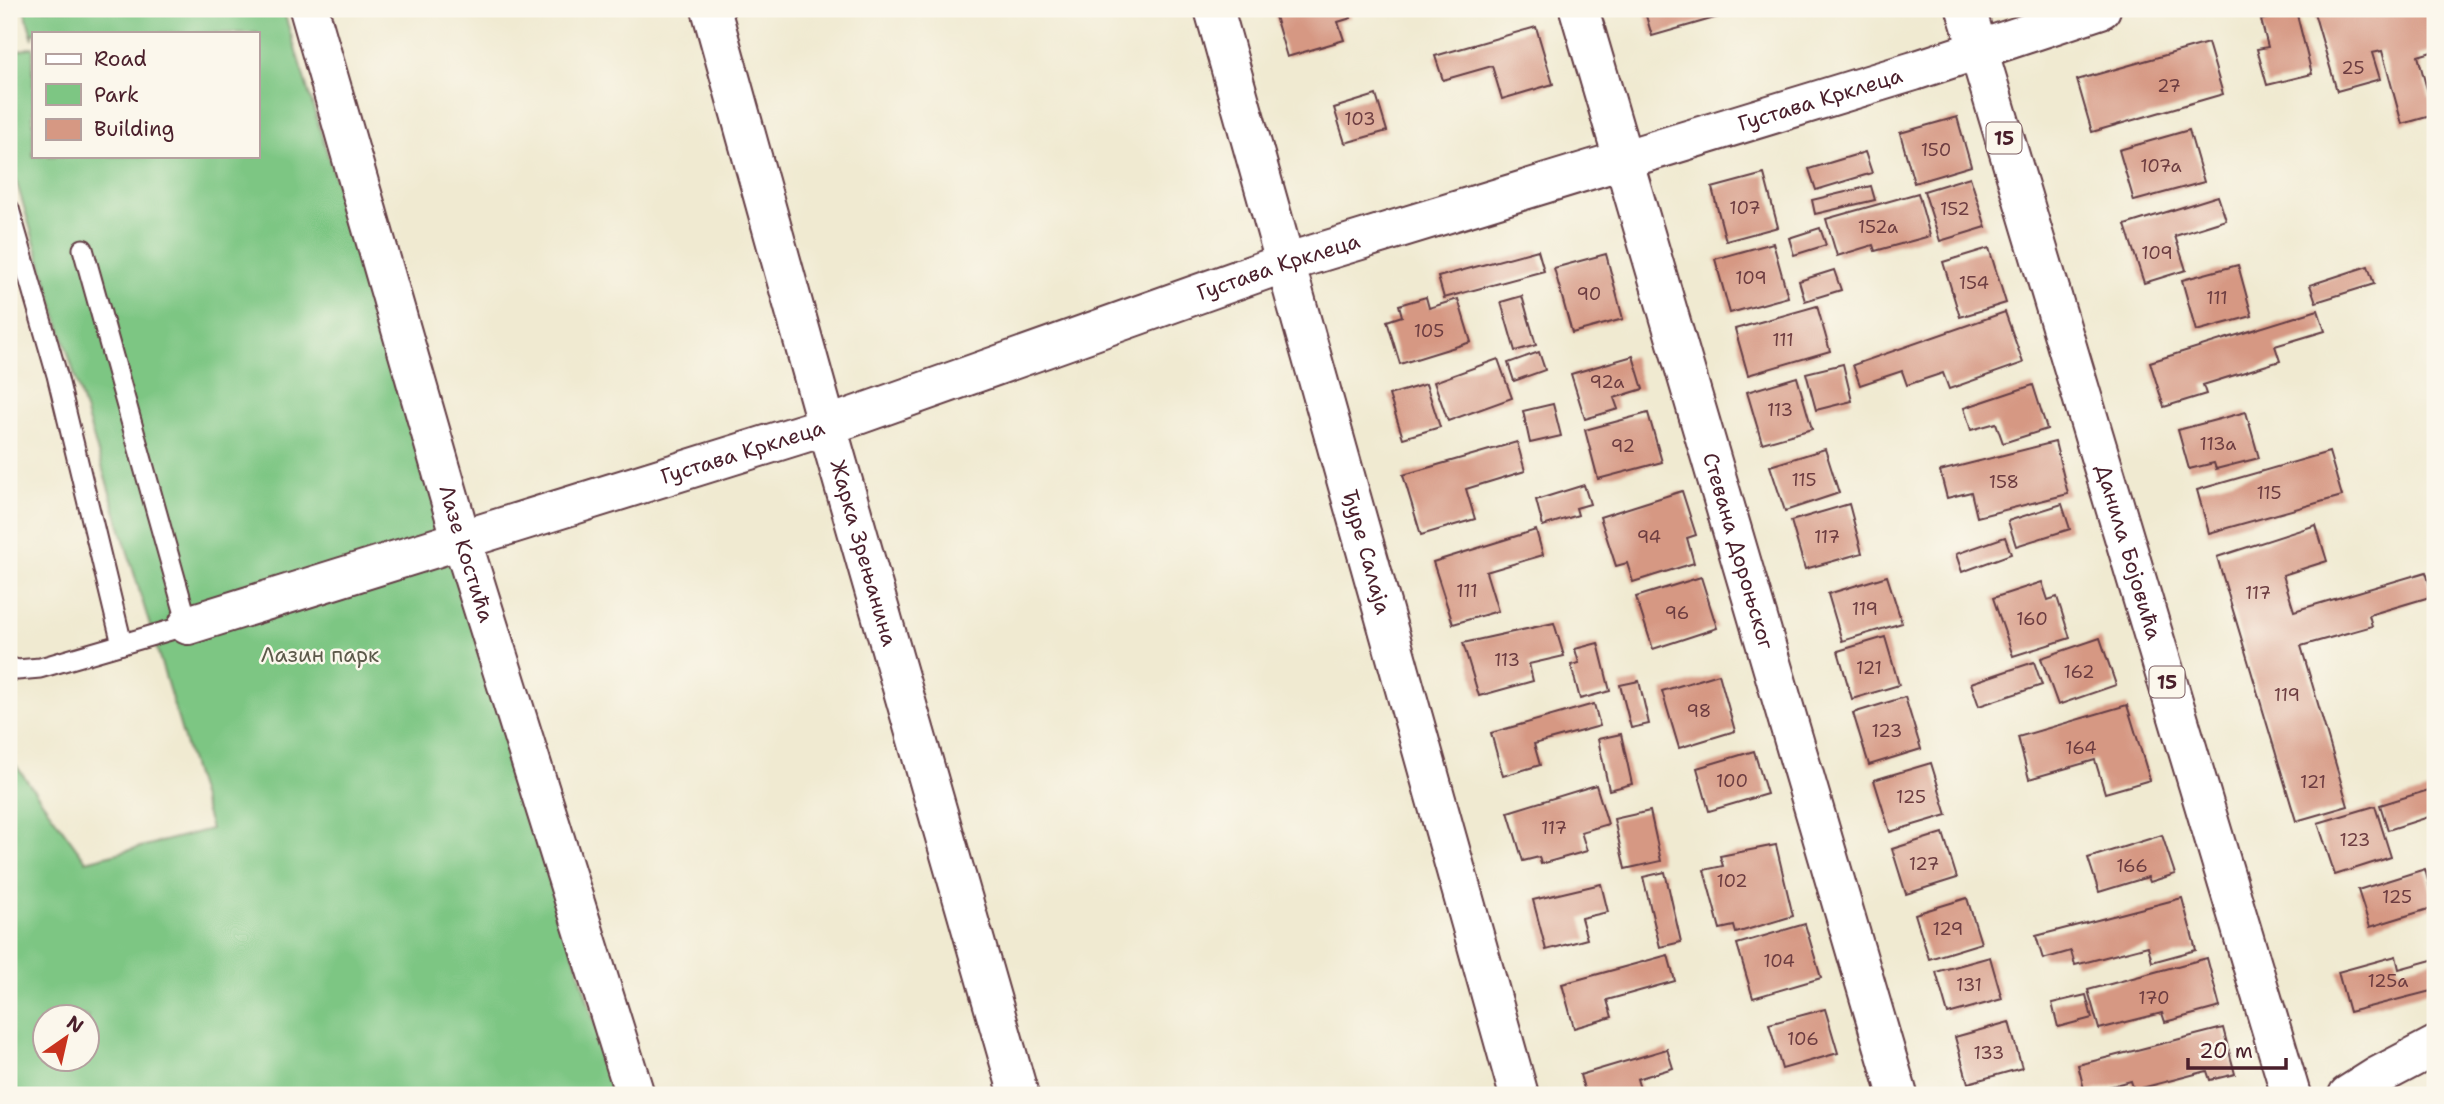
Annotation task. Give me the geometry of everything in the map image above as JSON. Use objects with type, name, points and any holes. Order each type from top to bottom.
[{"type":"street","name":"Лазе Костића","points":[[309,9],[461,538],[635,1095]]},
{"type":"street","name":"Жарка Зрењанина","points":[[711,9],[1016,1095]]},
{"type":"street","name":"Ђуре Салаја","points":[[1214,9],[1519,1095]]},
{"type":"street","name":"Стевана Дороњског","points":[[1579,9],[1898,1095]]},
{"type":"street","name":"Данила Бојовића","points":[[1966,9],[2291,1095]]},
{"type":"street","name":"Густава Крклеца","points":[[188,625],[827,426],[1285,263],[1978,50],[2101,9]]},
{"type":"street","points":[[2348,1095],[2435,1046]]},
{"type":"lane","points":[[9,209],[57,375],[122,645]]},
{"type":"lane","points":[[9,667],[17,670],[40,668],[188,625],[83,249]]},
{"type":"green space","name":"Лазин парк","points":[[24,9],[283,9],[617,1095],[9,1095],[9,756],[86,861],[211,829],[9,157],[9,53],[32,47],[32,158],[259,158],[259,32],[32,32],[32,36]]},
{"type":"building","points":[[1287,9],[1348,9],[1351,18],[1338,22],[1344,40],[1287,57],[1274,13]]},
{"type":"building","points":[[1644,9],[1715,9],[1718,17],[1652,36]]},
{"type":"building","points":[[2313,9],[2435,9],[2435,51],[2418,56],[2434,115],[2402,124],[2382,51],[2372,53],[2380,79],[2337,91]]},
{"type":"building","points":[[2296,11],[2312,74],[2267,85],[2257,49],[2268,47],[2261,20]]},
{"type":"building","points":[[1536,27],[1553,84],[1502,99],[1492,66],[1443,80],[1435,56]]},
{"type":"building","points":[[2208,43],[2223,94],[2092,132],[2077,80]]},
{"type":"building","points":[[1376,95],[1387,131],[1345,143],[1334,108]]},
{"type":"building","points":[[1957,117],[1971,166],[1914,183],[1900,133]]},
{"type":"building","points":[[2189,130],[2204,182],[2134,201],[2119,150]]},
{"type":"building","points":[[1865,152],[1872,173],[1816,190],[1809,169]]},
{"type":"building","points":[[1764,174],[1778,227],[1726,241],[1712,188]]},
{"type":"building","points":[[1970,177],[1986,227],[1940,241],[1924,191]]},
{"type":"building","points":[[1871,186],[1875,200],[1815,214],[1812,200]]},
{"type":"building","points":[[1918,193],[1930,236],[1875,251],[1873,245],[1837,256],[1826,219]]},
{"type":"building","points":[[2218,196],[2226,220],[2175,236],[2186,270],[2144,283],[2125,225]]},
{"type":"building","points":[[1820,228],[1826,245],[1794,255],[1789,238]]},
{"type":"building","points":[[1773,243],[1788,297],[1730,313],[1715,259]]},
{"type":"building","points":[[1989,248],[2006,303],[1960,317],[1943,262]]},
{"type":"building","points":[[1538,250],[1544,271],[1444,298],[1438,277]]},
{"type":"building","points":[[1606,254],[1623,319],[1572,333],[1554,268]]},
{"type":"building","points":[[2238,265],[2252,316],[2196,331],[2182,280]]},
{"type":"building","points":[[2368,266],[2374,284],[2316,302],[2310,285]]},
{"type":"building","points":[[1834,270],[1841,290],[1805,301],[1799,281]]},
{"type":"building","points":[[1522,296],[1536,345],[1515,351],[1501,302]]},
{"type":"building","points":[[1426,297],[1429,308],[1458,299],[1471,342],[1400,364],[1387,321],[1402,316],[1399,305]]},
{"type":"building","points":[[1817,306],[1830,351],[1748,375],[1735,329]]},
{"type":"building","points":[[2318,310],[2325,331],[2275,346],[2280,361],[2203,385],[2206,394],[2164,407],[2150,362]]},
{"type":"building","points":[[2005,312],[2023,363],[1949,389],[1943,373],[1907,385],[1902,371],[1860,385],[1853,365]]},
{"type":"building","points":[[1539,352],[1545,370],[1514,381],[1508,363]]},
{"type":"building","points":[[1633,356],[1643,389],[1614,398],[1618,409],[1585,419],[1571,374]]},
{"type":"building","points":[[1498,359],[1512,398],[1448,421],[1434,382]]},
{"type":"building","points":[[1843,364],[1852,401],[1816,410],[1806,373]]},
{"type":"building","points":[[1797,377],[1812,429],[1762,443],[1747,392]]},
{"type":"building","points":[[1426,384],[1440,427],[1403,438],[1389,395]]},
{"type":"building","points":[[2033,385],[2047,429],[2003,443],[1996,423],[1971,430],[1964,408]]},
{"type":"building","points":[[1553,404],[1561,436],[1530,443],[1523,411]]},
{"type":"building","points":[[2246,412],[2259,458],[2216,469],[2214,463],[2189,469],[2178,430]]},
{"type":"building","points":[[1648,413],[1662,462],[1598,479],[1585,430]]},
{"type":"building","points":[[1517,442],[1525,471],[1466,489],[1475,519],[1421,535],[1403,475]]},
{"type":"building","points":[[2055,442],[2068,494],[1977,517],[1971,492],[1947,498],[1940,471]]},
{"type":"building","points":[[1825,449],[1839,493],[1785,511],[1770,466]]},
{"type":"building","points":[[2329,452],[2342,496],[2209,533],[2197,490]]},
{"type":"building","points":[[1584,485],[1590,504],[1576,508],[1578,515],[1543,526],[1536,500]]},
{"type":"building","points":[[1682,491],[1696,535],[1687,538],[1694,563],[1633,582],[1627,563],[1616,566],[1600,517]]},
{"type":"building","points":[[1849,504],[1862,553],[1805,569],[1791,521]]},
{"type":"building","points":[[2062,504],[2070,529],[2016,546],[2008,521]]},
{"type":"building","points":[[2316,525],[2327,561],[2283,575],[2294,611],[2426,572],[2433,596],[2369,615],[2372,626],[2301,646],[2348,806],[2296,821],[2217,557]]},
{"type":"building","points":[[1536,530],[1543,555],[1486,572],[1498,611],[1453,624],[1433,562]]},
{"type":"building","points":[[2005,537],[2011,554],[1962,572],[1956,554]]},
{"type":"building","points":[[1887,576],[1902,623],[1842,641],[1828,594]]},
{"type":"building","points":[[1701,577],[1717,628],[1653,649],[1636,597]]},
{"type":"building","points":[[2042,582],[2048,600],[2057,597],[2070,638],[2013,656],[1993,598]]},
{"type":"building","points":[[1554,623],[1564,656],[1529,664],[1533,681],[1479,696],[1463,643]]},
{"type":"building","points":[[1885,637],[1899,685],[1852,699],[1838,651]]},
{"type":"building","points":[[2100,638],[2116,685],[2058,705],[2041,658]]},
{"type":"building","points":[[1598,643],[1610,691],[1580,699],[1571,665],[1579,663],[1575,649]]},
{"type":"building","points":[[2034,662],[2042,685],[1979,706],[1971,683]]},
{"type":"building","points":[[1719,674],[1735,731],[1679,748],[1662,691]]},
{"type":"building","points":[[1639,681],[1649,724],[1631,728],[1620,685]]},
{"type":"building","points":[[1905,697],[1921,749],[1869,765],[1853,713]]},
{"type":"building","points":[[1594,704],[1600,726],[1534,744],[1540,765],[1503,776],[1491,733]]},
{"type":"building","points":[[2127,705],[2150,780],[2105,793],[2095,760],[2029,779],[2018,737]]},
{"type":"building","points":[[1621,734],[1632,784],[1609,790],[1598,739]]},
{"type":"building","points":[[1754,751],[1767,794],[1709,811],[1697,768]]},
{"type":"building","points":[[1931,763],[1947,815],[1890,832],[1874,780]]},
{"type":"building","points":[[1596,785],[1608,824],[1581,832],[1587,851],[1541,864],[1539,857],[1523,861],[1508,812]]},
{"type":"building","points":[[2435,788],[2435,815],[2388,830],[2380,805]]},
{"type":"building","points":[[2375,806],[2391,857],[2335,875],[2318,823]]},
{"type":"building","points":[[1650,811],[1661,861],[1625,869],[1614,819]]},
{"type":"building","points":[[1943,833],[1957,878],[1906,894],[1892,849]]},
{"type":"building","points":[[2162,835],[2175,874],[2150,882],[2148,877],[2099,892],[2088,858]]},
{"type":"building","points":[[1776,845],[1793,916],[1736,933],[1734,926],[1720,929],[1704,870],[1723,866],[1720,856]]},
{"type":"building","points":[[2425,869],[2435,907],[2370,927],[2358,890]]},
{"type":"building","points":[[1665,872],[1681,942],[1660,947],[1643,877]]},
{"type":"building","points":[[1601,884],[1608,912],[1581,918],[1587,939],[1546,950],[1533,900]]},
{"type":"building","points":[[1967,898],[1981,943],[1929,959],[1915,914]]},
{"type":"building","points":[[2182,898],[2196,950],[2152,962],[2148,946],[2075,965],[2071,951],[2043,959],[2036,936]]},
{"type":"building","points":[[1805,924],[1821,978],[1753,998],[1737,944]]},
{"type":"building","points":[[1668,955],[1675,981],[1607,1000],[1612,1017],[1574,1028],[1562,984]]},
{"type":"building","points":[[2396,956],[2399,969],[2435,959],[2435,990],[2349,1012],[2338,972]]},
{"type":"building","points":[[1990,957],[2002,999],[1948,1014],[1936,972]]},
{"type":"building","points":[[2207,958],[2220,1007],[2165,1022],[2162,1013],[2099,1029],[2088,990]]},
{"type":"building","points":[[2086,995],[2092,1018],[2058,1027],[2052,1003]]},
{"type":"building","points":[[1825,1009],[1838,1053],[1782,1069],[1769,1024]]},
{"type":"building","points":[[2009,1022],[2022,1068],[1968,1083],[1955,1037]]},
{"type":"building","points":[[2223,1028],[2235,1074],[2210,1080],[2207,1071],[2134,1090],[2131,1081],[2085,1093],[2078,1065]]},
{"type":"building","points":[[1667,1049],[1673,1068],[1637,1079],[1642,1095],[1586,1095],[1580,1075]]}]
